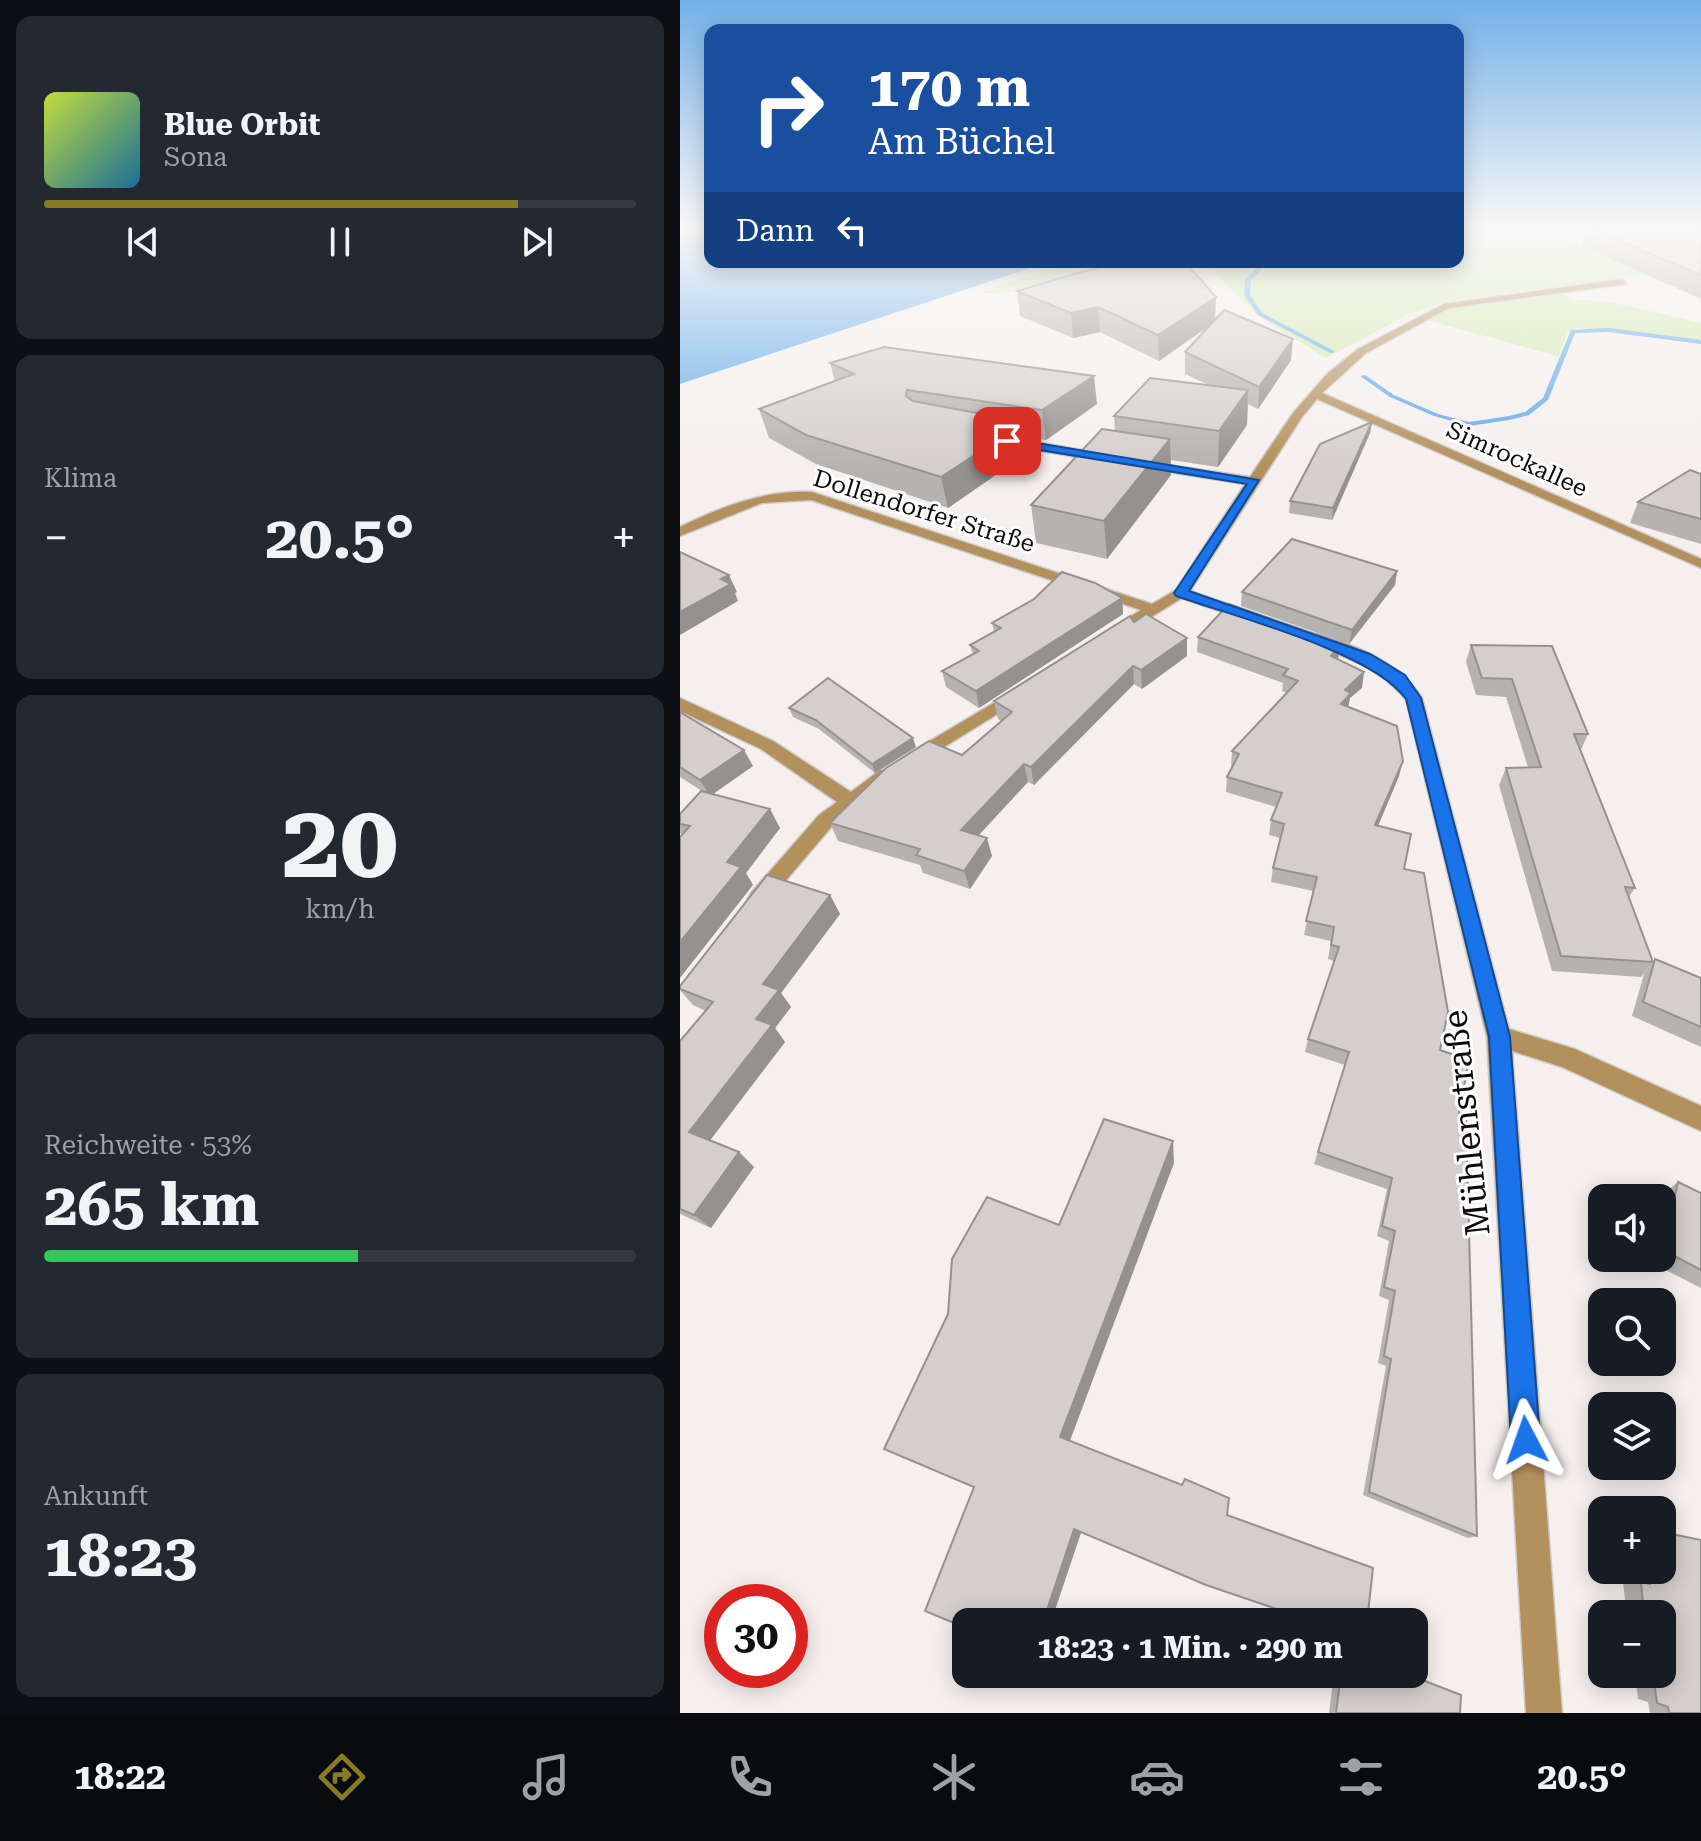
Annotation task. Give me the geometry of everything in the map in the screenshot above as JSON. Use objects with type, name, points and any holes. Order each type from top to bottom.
[{"type":"street","points":[[1091,648],[1181,593],[1315,394],[1343,364],[1443,308]]},
{"type":"street","name":"Simrockallee","points":[[1315,394],[1701,564]]},
{"type":"street","points":[[992,439],[1114,460]]},
{"type":"street","points":[[1130,462],[1255,482]]},
{"type":"street","name":"Dollendorfer Straße","points":[[680,532],[752,501],[812,496],[1155,610]]},
{"type":"street","points":[[1181,593],[1265,622]]},
{"type":"street","name":"Mühlenstraße","points":[[1293,631],[1379,664],[1400,679],[1414,698],[1499,1037],[1544,1713]]},
{"type":"street","points":[[743,919],[806,841],[850,801],[1038,681]]},
{"type":"street","points":[[680,704],[767,745],[850,801]]},
{"type":"street","points":[[1499,1037],[1567,1057],[1701,1119]]},
{"type":"green space","points":[[1250,308],[1427,308],[1407,315],[1326,358]]},
{"type":"green space","points":[[1450,308],[1636,308],[1701,323],[1701,341],[1576,328],[1567,334],[1558,356],[1422,319]]},
{"type":"water","points":[[680,308],[909,308],[680,384]]},
{"type":"building","points":[[1059,308],[1094,308],[1071,313]]},
{"type":"building","points":[[1100,308],[1199,308],[1158,335]]},
{"type":"building","points":[[1224,310],[1293,339],[1259,387],[1185,352]]},
{"type":"building","points":[[884,347],[1094,376],[1042,410],[907,390],[906,396],[913,401],[1025,422],[941,477],[806,435],[759,409],[854,374],[830,363]]},
{"type":"building","points":[[1150,378],[1248,390],[1219,431],[1114,416]]},
{"type":"building","points":[[1372,422],[1333,508],[1290,501],[1320,444]]},
{"type":"building","points":[[1102,429],[1170,439],[1104,521],[1031,505]]},
{"type":"building","points":[[1690,470],[1701,474],[1701,519],[1638,502]]},
{"type":"building","points":[[1292,539],[1397,571],[1352,630],[1242,592]]},
{"type":"building","points":[[680,552],[729,575],[721,579],[731,584],[680,612]]},
{"type":"building","points":[[1062,572],[1095,583],[1122,598],[976,691],[942,671],[979,651],[970,645],[1001,628],[992,623],[1034,599]]},
{"type":"building","points":[[1229,604],[1341,643],[1331,656],[1364,672],[1345,690],[1351,693],[1341,704],[1397,726],[1403,761],[1375,825],[1411,834],[1404,869],[1424,873],[1448,1012],[1440,1050],[1469,1060],[1459,1113],[1466,1115],[1477,1536],[1369,1492],[1391,1359],[1384,1356],[1395,1291],[1384,1287],[1395,1231],[1382,1226],[1392,1178],[1318,1152],[1349,1052],[1308,1039],[1339,947],[1331,945],[1334,927],[1306,921],[1317,877],[1273,868],[1284,824],[1271,820],[1282,793],[1227,777],[1239,754],[1232,751],[1298,681],[1283,675],[1288,669],[1198,637]]},
{"type":"building","points":[[1146,614],[1187,638],[1141,670],[1133,666],[1031,767],[1024,764],[961,830],[987,838],[964,871],[916,855],[920,849],[830,823],[886,768],[929,741],[962,755],[1012,712],[994,701],[1130,616],[1134,622]]},
{"type":"building","points":[[1471,645],[1552,646],[1588,734],[1574,734],[1635,888],[1625,887],[1653,962],[1561,956],[1506,768],[1541,767],[1512,679],[1482,678]]},
{"type":"building","points":[[828,678],[913,738],[872,764],[816,720],[789,708]]},
{"type":"building","points":[[680,712],[744,750],[700,780],[680,767]]},
{"type":"building","points":[[701,791],[770,809],[727,862],[741,867],[680,942],[680,837],[690,826],[680,824],[680,814]]},
{"type":"building","points":[[767,875],[830,895],[763,984],[779,990],[756,1019],[772,1025],[689,1132],[739,1152],[694,1215],[680,1209],[680,1041],[713,1002],[680,989],[680,986]]},
{"type":"building","points":[[1655,959],[1701,978],[1701,1027],[1643,1002]]},
{"type":"building","points":[[1104,1119],[1173,1141],[1060,1437],[1182,1485],[1185,1479],[1229,1498],[1227,1515],[1373,1568],[1369,1608],[1274,1608],[1206,1585],[1074,1529],[1048,1608],[952,1608],[952,1622],[925,1611],[974,1487],[884,1449],[948,1314],[952,1259],[987,1197],[1059,1225]]},
{"type":"building","points":[[1678,1182],[1701,1193],[1701,1270],[1676,1257]]},
{"type":"building","points":[[1676,1535],[1701,1540],[1701,1713],[1669,1713],[1668,1707],[1657,1703],[1655,1688],[1676,1688],[1676,1600],[1643,1600],[1641,1584],[1676,1584]]},
{"type":"building","points":[[1428,1682],[1461,1695],[1460,1713],[1336,1713],[1339,1688],[1428,1688]]},
{"type":"waterway","points":[[1256,308],[1260,314],[1332,352]]},
{"type":"waterway","points":[[1363,376],[1392,396],[1436,415],[1469,424],[1527,414],[1546,399],[1573,331],[1608,330],[1701,342]]},
{"type":"route","points":[[1007,441],[1255,482],[1181,593],[1379,664],[1400,679],[1414,698],[1499,1037],[1526,1440]]}]
